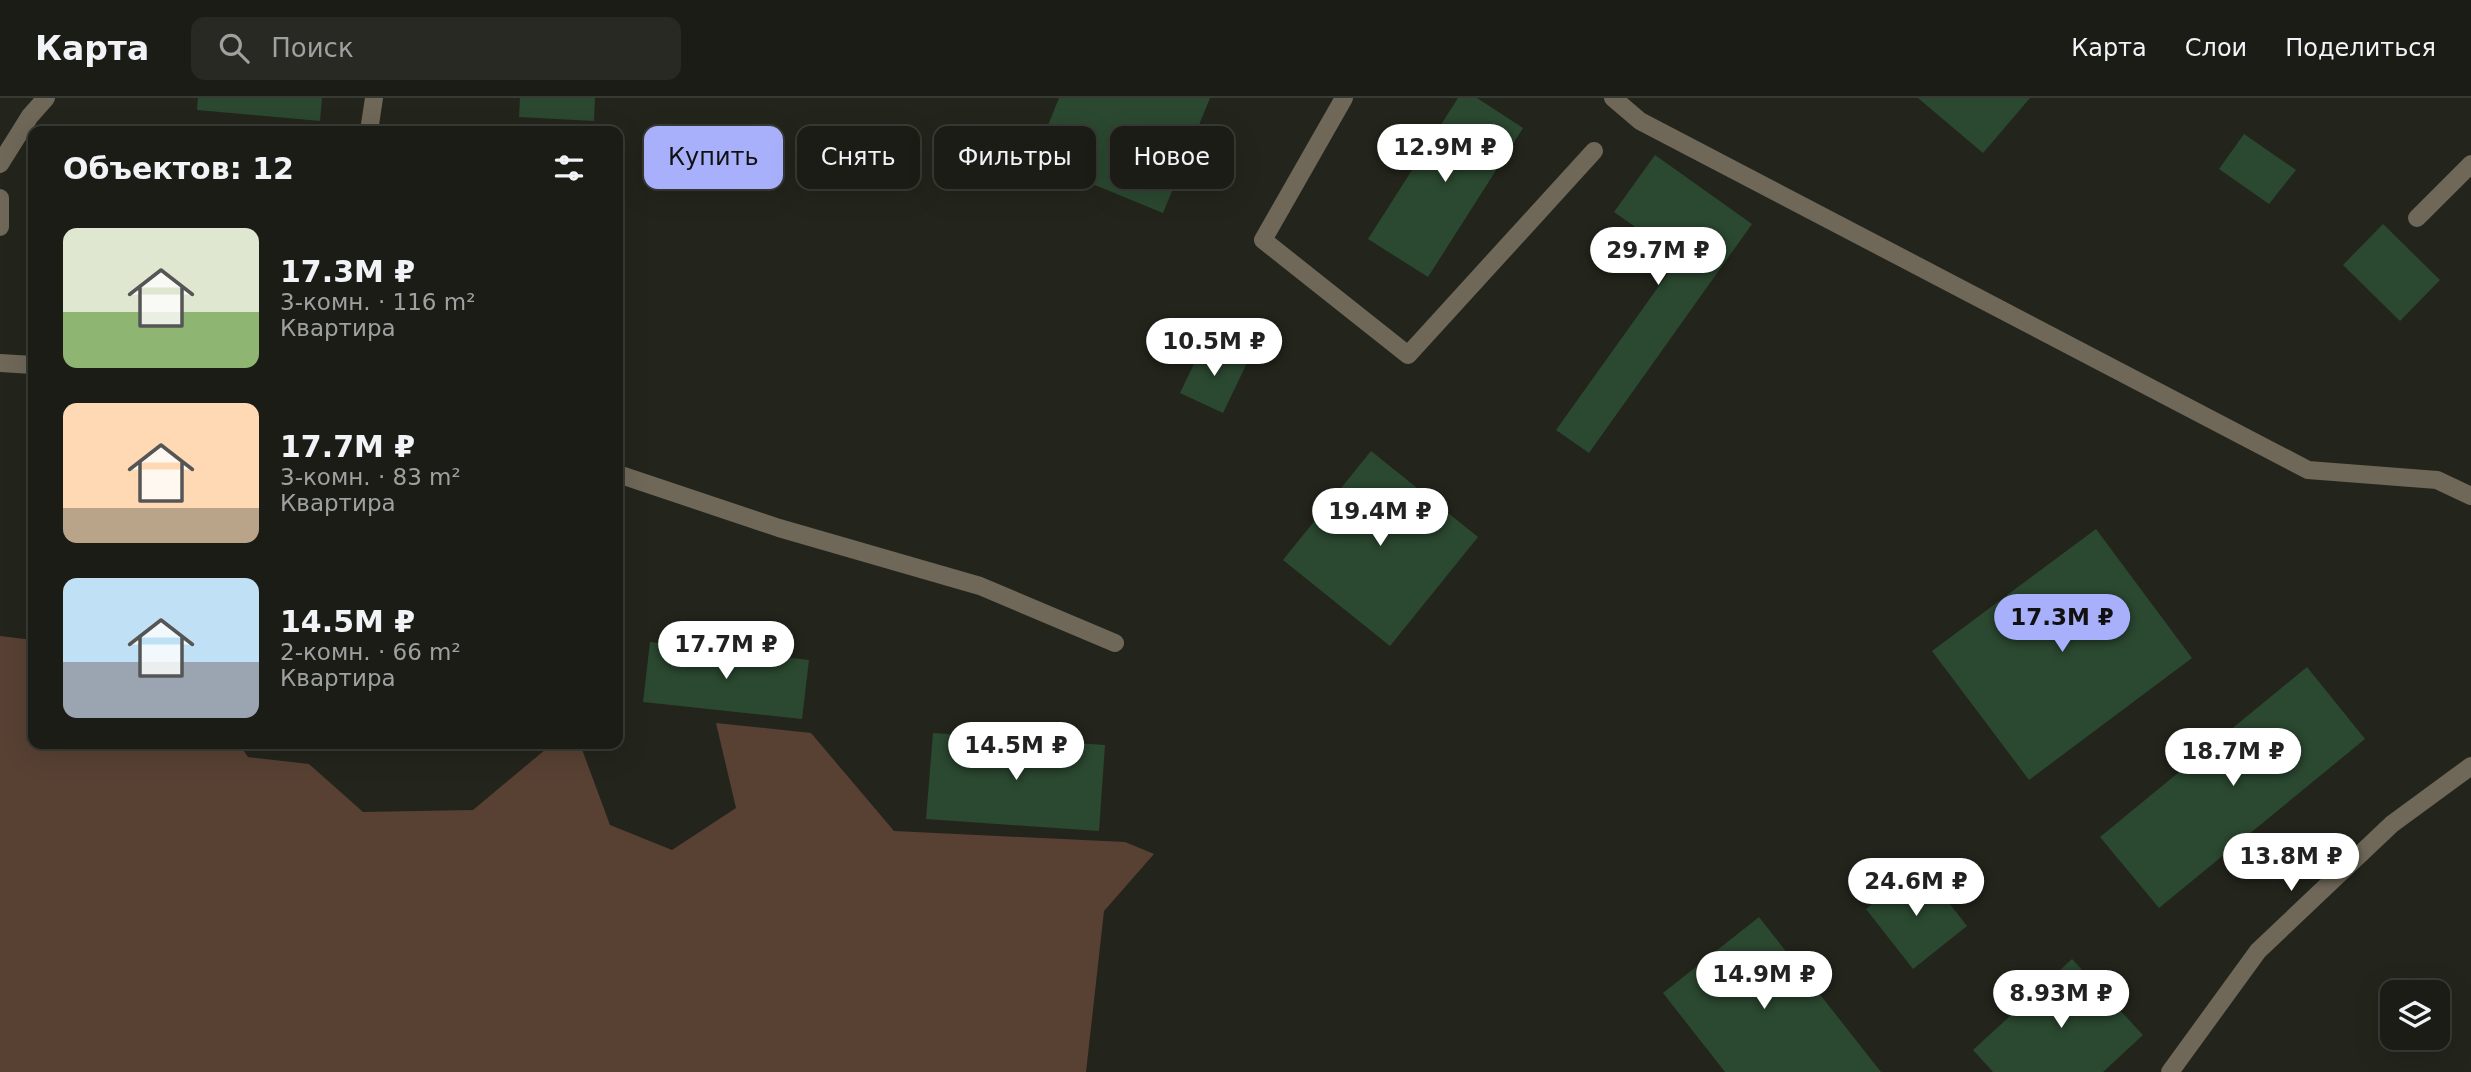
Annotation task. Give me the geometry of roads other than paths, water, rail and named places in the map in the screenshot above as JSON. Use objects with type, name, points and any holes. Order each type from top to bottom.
[{"type":"street","points":[[0,164],[30,116],[46,98]]},
{"type":"street","points":[[370,126],[373,98]]},
{"type":"street","points":[[1344,98],[1263,240],[1408,355],[1594,151]]},
{"type":"street","points":[[1613,98],[1640,121],[2308,470],[2437,480],[2471,496]]},
{"type":"street","points":[[2417,218],[2471,164]]},
{"type":"street","points":[[0,198],[0,227]]},
{"type":"street","points":[[0,363],[28,365]]},
{"type":"street","points":[[623,476],[779,528],[980,586],[1115,643]]},
{"type":"street","points":[[2170,1072],[2258,951],[2392,824],[2471,766]]}]
